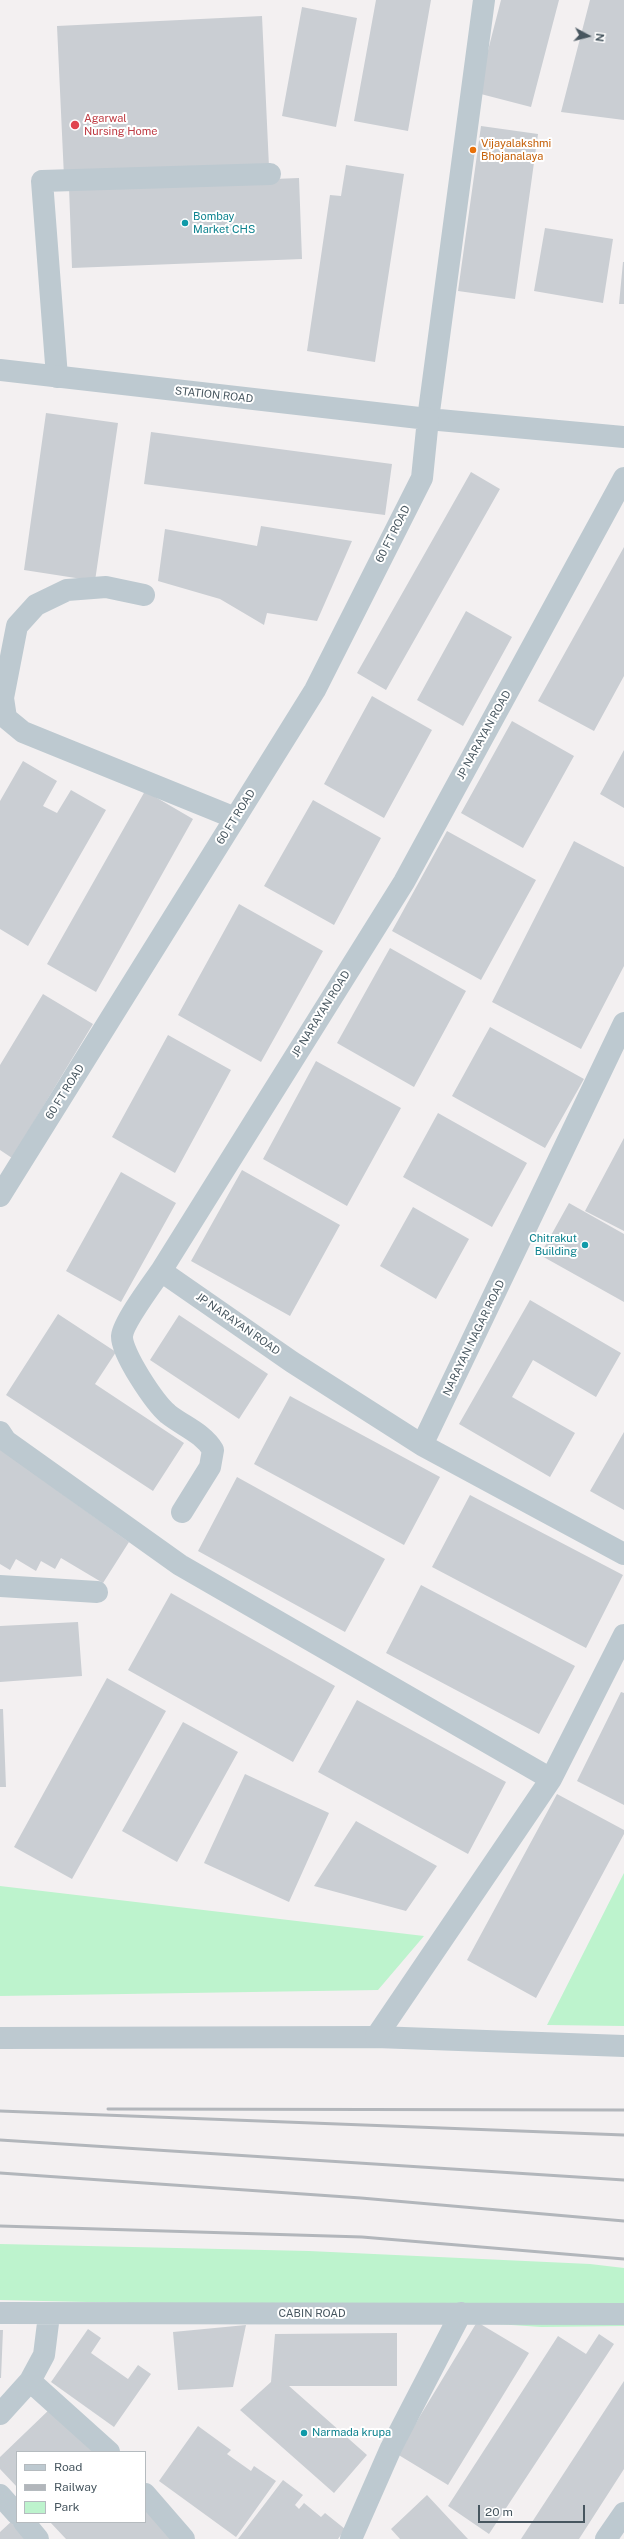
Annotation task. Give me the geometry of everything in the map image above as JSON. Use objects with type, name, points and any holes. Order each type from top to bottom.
[{"type":"street","name":"60 FT ROAD","points":[[0,1196],[315,690],[422,478],[428,419],[484,0]]},
{"type":"street","points":[[58,377],[42,180],[270,174]]},
{"type":"street","name":"STATION ROAD","points":[[0,370],[428,419],[624,437]]},
{"type":"street","name":"JP NARAYAN ROAD","points":[[422,1445],[292,1362],[161,1271],[404,882],[624,478]]},
{"type":"street","points":[[144,595],[106,587],[67,590],[36,605],[17,626],[3,698],[6,718],[23,732],[235,818]]},
{"type":"street","name":"NARAYAN NAGAR ROAD","points":[[422,1445],[624,1023]]},
{"type":"street","points":[[161,1271],[128,1323],[122,1336],[125,1347],[140,1378],[162,1407],[167,1413],[208,1442],[213,1450],[210,1467],[182,1512]]},
{"type":"street","points":[[0,1432],[6,1441],[180,1565],[551,1779]]},
{"type":"street","points":[[422,1445],[624,1554]]},
{"type":"street","points":[[0,1586],[98,1592]]},
{"type":"street","points":[[376,2037],[551,1779],[624,1635]]},
{"type":"street","points":[[0,2038],[376,2037],[624,2046]]},
{"type":"street","name":"CABIN ROAD","points":[[0,2313],[49,2315],[461,2313],[624,2314]]},
{"type":"street","points":[[351,2539],[391,2448],[461,2313]]},
{"type":"street","points":[[0,2414],[30,2381],[44,2355],[49,2315]]},
{"type":"street","points":[[30,2381],[108,2451]]},
{"type":"street","points":[[0,2495],[16,2513]]},
{"type":"street","points":[[146,2495],[184,2539]]},
{"type":"street","points":[[606,2539],[624,2514]]},
{"type":"street","points":[[25,2523],[38,2539]]},
{"type":"green space","points":[[624,1873],[624,2026],[547,2025]]},
{"type":"green space","points":[[0,1886],[424,1936],[378,1990],[0,1996]]},
{"type":"green space","points":[[0,2244],[309,2251],[590,2264],[624,2268],[624,2326],[541,2327],[218,2305],[0,2300]]},
{"type":"building","points":[[376,0],[431,0],[408,131],[354,121]]},
{"type":"building","points":[[501,0],[559,0],[531,107],[477,93]]},
{"type":"building","points":[[590,0],[624,0],[624,120],[561,112]]},
{"type":"building","points":[[302,7],[357,18],[336,127],[282,116]]},
{"type":"building","points":[[262,16],[269,167],[64,177],[57,26]]},
{"type":"building","points":[[481,126],[538,134],[515,299],[458,291]]},
{"type":"building","points":[[346,165],[404,174],[375,362],[307,351],[330,195],[341,196]]},
{"type":"building","name":"Bombay Market CHS","points":[[299,178],[302,259],[72,268],[69,187]]},
{"type":"building","points":[[545,228],[613,239],[603,303],[534,291]]},
{"type":"building","points":[[623,262],[624,304],[619,304]]},
{"type":"building","points":[[46,413],[118,423],[95,581],[24,570]]},
{"type":"building","points":[[151,432],[392,464],[385,515],[144,484]]},
{"type":"building","points":[[471,472],[500,489],[386,690],[357,673]]},
{"type":"building","points":[[261,526],[352,541],[317,621],[267,613],[264,625],[220,599],[158,581],[165,529],[257,546]]},
{"type":"building","points":[[624,547],[624,676],[594,731],[538,701]]},
{"type":"building","points":[[466,611],[512,637],[463,726],[417,700]]},
{"type":"building","points":[[372,696],[432,730],[384,818],[324,784]]},
{"type":"building","points":[[512,721],[574,756],[523,848],[461,813]]},
{"type":"building","points":[[624,750],[624,808],[600,794]]},
{"type":"building","points":[[23,761],[57,781],[43,806],[57,813],[71,790],[106,810],[28,946],[0,929],[0,801]]},
{"type":"building","points":[[145,791],[193,819],[96,992],[47,964]]},
{"type":"building","points":[[313,800],[381,838],[334,925],[264,886]]},
{"type":"building","points":[[447,831],[536,880],[481,980],[392,931]]},
{"type":"building","points":[[574,841],[624,867],[624,966],[581,1049],[492,1002]]},
{"type":"building","points":[[239,904],[323,951],[261,1062],[178,1015]]},
{"type":"building","points":[[390,948],[466,991],[414,1087],[337,1043]]},
{"type":"building","points":[[43,994],[93,1024],[12,1158],[0,1150],[0,1065]]},
{"type":"building","points":[[490,1027],[584,1079],[545,1148],[452,1096]]},
{"type":"building","points":[[168,1035],[231,1070],[175,1173],[112,1137]]},
{"type":"building","points":[[316,1061],[401,1108],[347,1206],[263,1159]]},
{"type":"building","points":[[438,1113],[527,1163],[492,1227],[403,1177]]},
{"type":"building","points":[[624,1138],[624,1231],[585,1211]]},
{"type":"building","points":[[242,1170],[340,1225],[290,1316],[191,1261]]},
{"type":"building","points":[[121,1172],[176,1203],[121,1302],[66,1271]]},
{"type":"building","name":"Chitrakut Building","points":[[569,1203],[624,1234],[624,1302],[540,1255]]},
{"type":"building","points":[[413,1207],[469,1239],[436,1299],[380,1266]]},
{"type":"building","points":[[530,1300],[621,1353],[596,1397],[533,1360],[512,1397],[575,1433],[550,1477],[459,1424]]},
{"type":"building","points":[[58,1314],[116,1352],[95,1384],[184,1443],[153,1491],[6,1395]]},
{"type":"building","points":[[179,1315],[268,1374],[239,1419],[150,1360]]},
{"type":"building","points":[[290,1396],[440,1477],[404,1545],[254,1464]]},
{"type":"building","points":[[624,1432],[624,1510],[590,1491]]},
{"type":"building","points":[[0,1449],[129,1542],[103,1583],[61,1558],[55,1569],[41,1561],[36,1571],[16,1559],[10,1570],[0,1564]]},
{"type":"building","points":[[237,1477],[385,1559],[345,1632],[198,1551]]},
{"type":"building","points":[[470,1495],[623,1575],[586,1648],[432,1567]]},
{"type":"building","points":[[421,1585],[575,1666],[539,1734],[386,1653]]},
{"type":"building","points":[[171,1593],[335,1686],[293,1762],[128,1670]]},
{"type":"building","points":[[78,1622],[82,1676],[0,1682],[0,1626]]},
{"type":"building","points":[[107,1678],[166,1711],[72,1879],[14,1847]]},
{"type":"building","points":[[621,1692],[624,1693],[624,1805],[577,1781]]},
{"type":"building","points":[[357,1700],[506,1782],[468,1854],[318,1772]]},
{"type":"building","points":[[0,1709],[3,1709],[6,1787],[0,1787]]},
{"type":"building","points":[[183,1722],[238,1752],[177,1862],[122,1831]]},
{"type":"building","points":[[245,1774],[329,1813],[289,1902],[204,1863]]},
{"type":"building","points":[[557,1794],[624,1830],[624,1834],[536,1998],[467,1960]]},
{"type":"building","points":[[356,1821],[437,1866],[406,1911],[314,1886]]},
{"type":"building","points":[[477,2322],[529,2353],[448,2485],[397,2454]]},
{"type":"building","points":[[246,2325],[233,2387],[178,2390],[173,2332]]},
{"type":"building","points":[[88,2329],[101,2338],[91,2353],[128,2379],[138,2365],[151,2374],[114,2427],[51,2382]]},
{"type":"building","points":[[0,2330],[3,2330],[1,2378],[0,2378]]},
{"type":"building","name":"Narmada krupa","points":[[397,2333],[397,2386],[289,2386],[367,2455],[334,2493],[240,2410],[271,2382],[275,2334]]},
{"type":"building","points":[[599,2334],[614,2344],[489,2534],[448,2506],[558,2336],[586,2354]]},
{"type":"building","points":[[624,2381],[624,2469],[579,2539],[521,2539]]},
{"type":"building","points":[[52,2407],[93,2451],[16,2451],[16,2486],[0,2469],[0,2457]]},
{"type":"building","points":[[198,2426],[231,2450],[227,2454],[251,2471],[254,2466],[276,2481],[236,2537],[159,2481]]},
{"type":"building","points":[[283,2480],[303,2495],[295,2505],[299,2509],[304,2503],[321,2517],[325,2513],[345,2529],[338,2539],[238,2539]]},
{"type":"building","points":[[427,2495],[468,2539],[400,2539],[391,2529]]},
{"type":"building","points":[[146,2508],[175,2539],[66,2539],[51,2523],[146,2523]]},
{"type":"building","points":[[13,2520],[30,2539],[0,2539],[0,2532]]},
{"type":"railway","points":[[108,2109],[624,2110]]},
{"type":"railway","points":[[0,2111],[624,2135]]},
{"type":"railway","points":[[0,2140],[624,2180]]},
{"type":"railway","points":[[0,2173],[361,2198],[624,2221]]},
{"type":"railway","points":[[0,2226],[362,2237],[624,2259]]},
{"type":"place","name":"Agarwal Nursing Home","points":[[75,125]]},
{"type":"place","name":"Vijayalakshmi Bhojanalaya","points":[[473,150]]},
{"type":"place","name":"Bombay Market CHS","points":[[185,223]]},
{"type":"place","name":"Chitrakut Building","points":[[585,1245]]},
{"type":"place","name":"Narmada krupa","points":[[304,2433]]}]
